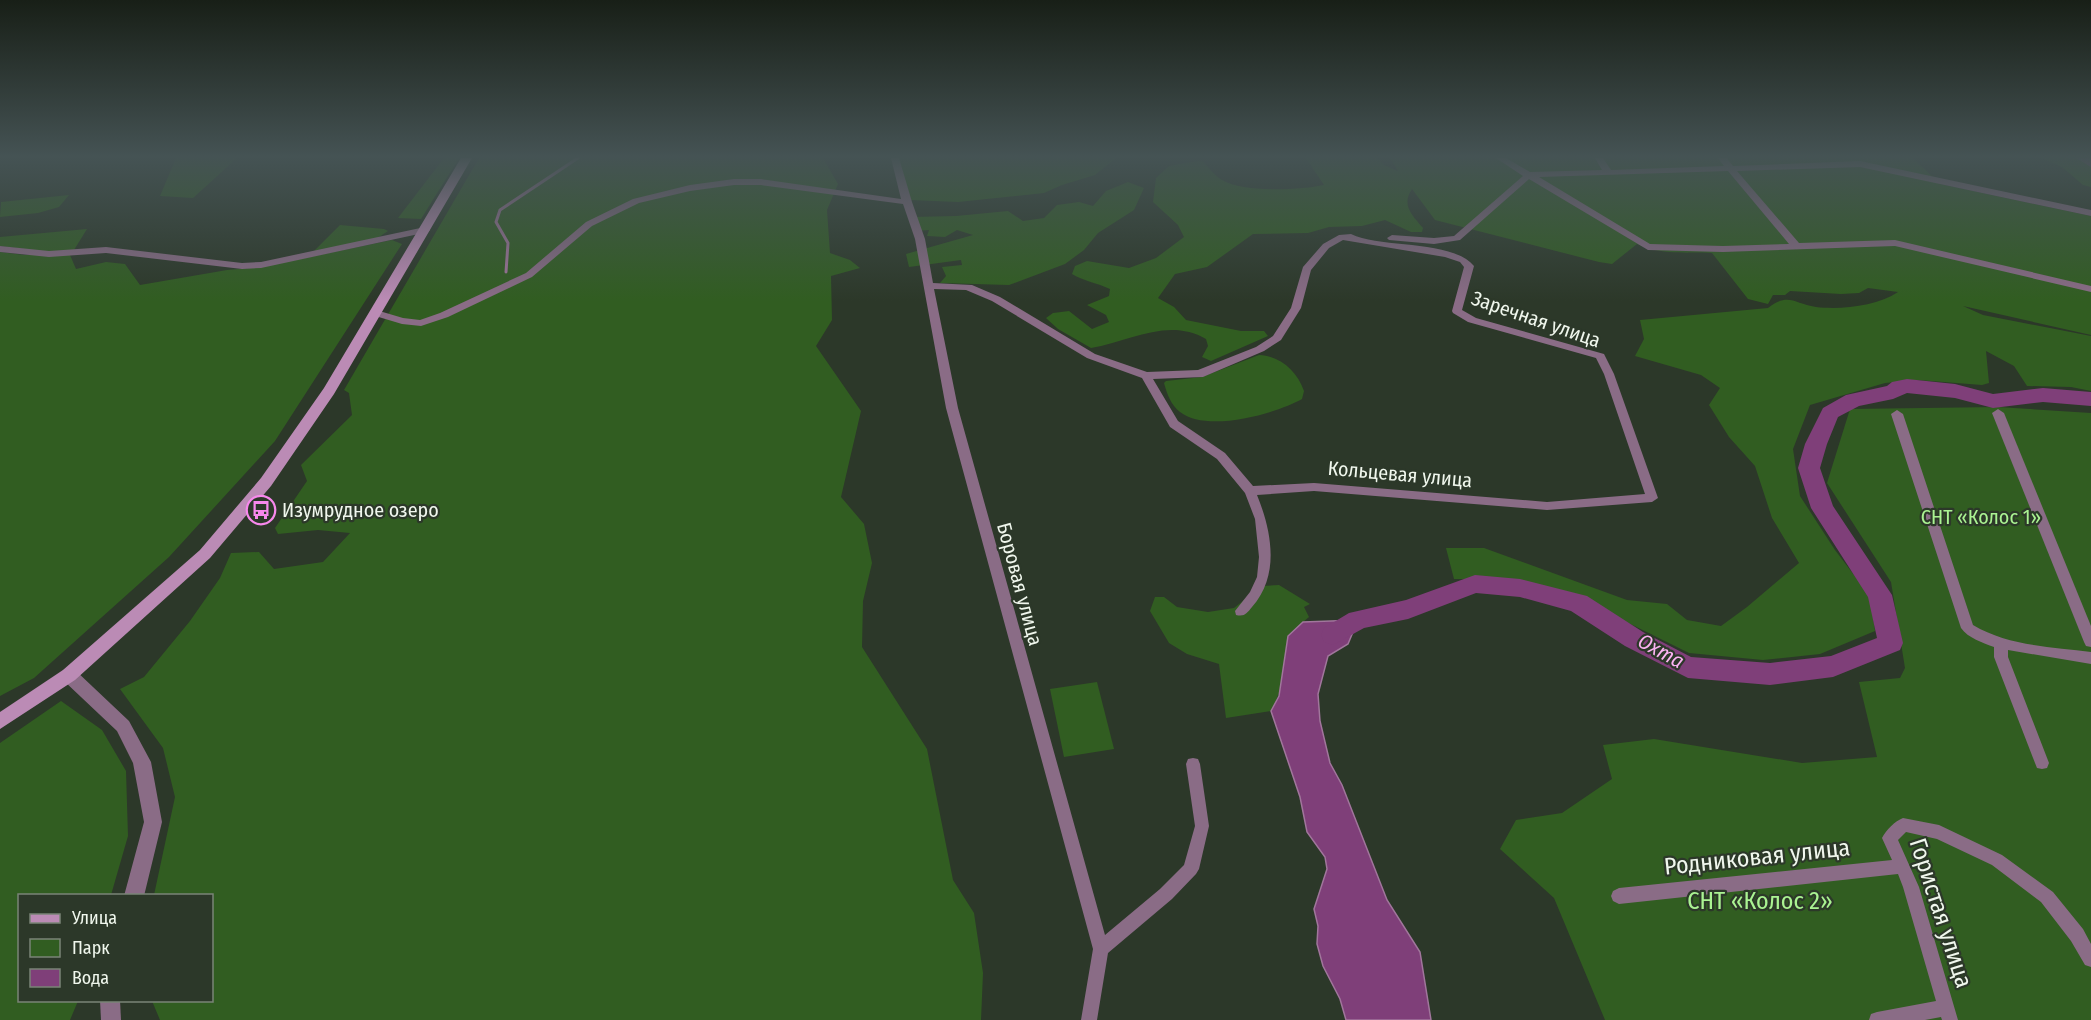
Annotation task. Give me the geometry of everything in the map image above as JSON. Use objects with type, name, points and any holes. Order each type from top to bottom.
[{"type":"main road","points":[[0,721],[69,675],[205,554],[267,482],[329,391],[439,206]]},
{"type":"street","points":[[376,313],[402,321],[421,322],[444,315],[529,275],[589,224],[627,206]]},
{"type":"street","name":"Боровая улица","points":[[908,206],[920,239],[952,408],[1101,949],[1089,1020]]},
{"type":"street","points":[[930,286],[968,287],[996,299],[1091,356],[1146,376],[1199,374],[1260,349],[1277,338],[1296,308],[1306,269],[1326,246],[1342,237],[1373,236],[1434,241],[1457,238],[1494,206]]},
{"type":"street","points":[[1580,206],[1648,247],[1675,250],[1895,243],[2091,289]]},
{"type":"street","points":[[1762,206],[1797,247]]},
{"type":"street","points":[[2058,206],[2091,213]]},
{"type":"street","points":[[0,249],[49,254],[106,250],[242,266],[261,265],[425,230]]},
{"type":"street","name":"Заречная улица","points":[[1342,237],[1447,254],[1463,260],[1469,266],[1457,311],[1472,320],[1600,356],[1609,374],[1652,498],[1548,506]]},
{"type":"street","points":[[1146,376],[1174,424],[1221,456],[1250,491],[1261,519],[1265,557],[1263,578],[1256,595],[1241,611]]},
{"type":"street","points":[[1998,413],[2091,642]]},
{"type":"street","points":[[1897,414],[1968,628],[1978,636],[2001,643],[2091,658]]},
{"type":"street","name":"Кольцевая улица","points":[[1250,491],[1314,487],[1548,506]]},
{"type":"street","points":[[2001,643],[2001,657],[2042,763]]},
{"type":"street","points":[[69,675],[123,726],[142,762],[153,822],[135,894]]},
{"type":"street","points":[[1101,949],[1166,894],[1191,869],[1202,826],[1193,764]]},
{"type":"street","name":"Гористая улица","points":[[1948,1014],[1911,886],[1900,866],[1890,838],[1903,825],[1939,832],[1997,860],[2047,897],[2077,935],[2091,959]]},
{"type":"street","name":"Родниковая улица","points":[[1619,896],[1900,866]]},
{"type":"street","points":[[110,1002],[111,1020]]},
{"type":"street","points":[[1877,1020],[1948,1014]]},
{"type":"green space","points":[[1,206],[60,206],[38,213],[0,217]]},
{"type":"green space","points":[[408,206],[429,206],[421,219],[398,218]]},
{"type":"green space","points":[[451,206],[829,206],[827,210],[830,253],[850,260],[860,268],[831,276],[832,320],[816,346],[861,411],[841,497],[864,524],[872,563],[863,601],[862,647],[927,749],[953,880],[974,913],[983,973],[981,1020],[160,1020],[152,1002],[213,1002],[213,894],[154,894],[175,797],[163,748],[120,689],[144,677],[190,621],[220,578],[231,553],[259,552],[274,569],[323,562],[350,533],[318,530],[278,534],[275,528],[307,481],[301,465],[352,415],[349,393],[344,390]]},
{"type":"green space","points":[[1056,206],[1136,206],[1134,210],[1098,233],[1084,250],[1065,264],[1009,285],[940,283],[946,276],[942,267],[962,265],[961,260],[909,267],[906,254],[973,235],[957,230],[945,237],[927,236],[929,230],[916,231],[910,217],[956,216],[1008,211],[1023,221],[1044,218]]},
{"type":"green space","points":[[1157,206],[1408,206],[1423,228],[1422,232],[1411,232],[1385,220],[1362,226],[1329,227],[1308,233],[1253,234],[1207,267],[1175,274],[1158,298],[1174,307],[1186,320],[1241,331],[1264,331],[1268,336],[1211,361],[1202,357],[1208,346],[1206,339],[1192,333],[1164,330],[1091,348],[1058,329],[1046,318],[1053,313],[1069,311],[1092,329],[1109,322],[1106,315],[1087,305],[1109,296],[1110,289],[1072,274],[1075,266],[1087,261],[1129,268],[1156,258],[1184,237],[1178,225]]},
{"type":"green space","points":[[1424,206],[2042,206],[2091,216],[2091,335],[1963,306],[1983,315],[2091,336],[2091,391],[2071,387],[2027,386],[2014,366],[1986,351],[1989,383],[1982,385],[1918,380],[1885,383],[1810,405],[1793,449],[1800,496],[1835,550],[1870,596],[1875,631],[1820,654],[1763,660],[1689,653],[1578,598],[1527,583],[1454,579],[1446,548],[1484,548],[1627,600],[1667,604],[1687,620],[1721,626],[1799,563],[1772,518],[1755,466],[1729,437],[1709,405],[1720,388],[1701,375],[1635,356],[1644,339],[1640,320],[1768,308],[1775,303],[1787,300],[1816,307],[1847,307],[1880,301],[1898,292],[1868,288],[1859,293],[1841,294],[1790,291],[1785,295],[1773,295],[1768,304],[1748,299],[1712,253],[1655,250],[1637,244],[1612,264],[1435,220]]},
{"type":"green space","points":[[340,225],[388,231],[376,239],[313,252]]},
{"type":"green space","points":[[87,229],[74,250],[50,252],[0,246],[0,237]]},
{"type":"green space","points":[[392,240],[402,244],[275,441],[169,557],[34,678],[0,696],[0,252],[24,255],[70,255],[76,269],[106,262],[125,264],[140,285],[227,270],[261,267]]},
{"type":"green space","points":[[1259,355],[1274,358],[1292,371],[1304,391],[1302,399],[1259,415],[1241,419],[1207,421],[1192,418],[1180,412],[1170,399],[1164,383],[1166,381],[1202,377]]},
{"type":"green space","points":[[1998,407],[2091,413],[2091,1020],[1605,1020],[1554,898],[1500,849],[1516,820],[1562,813],[1612,779],[1603,745],[1654,739],[1802,763],[1877,757],[1859,682],[1900,678],[1905,668],[1891,582],[1827,483],[1850,409]]},
{"type":"green space","points":[[1279,585],[1310,604],[1304,607],[1309,617],[1303,622],[1280,690],[1271,711],[1226,718],[1219,664],[1187,654],[1169,643],[1150,611],[1155,597],[1164,597],[1177,607],[1208,612],[1234,608],[1262,586]]},
{"type":"green space","points":[[1097,682],[1114,749],[1064,757],[1050,689]]},
{"type":"green space","points":[[61,701],[102,730],[126,771],[128,836],[111,894],[18,894],[18,1002],[78,1002],[70,1020],[0,1020],[0,743]]},
{"type":"water","points":[[1358,620],[1348,644],[1328,656],[1318,694],[1320,721],[1330,763],[1342,785],[1387,900],[1420,952],[1431,1020],[1346,1020],[1340,999],[1323,966],[1317,944],[1318,926],[1314,909],[1327,869],[1325,857],[1307,832],[1300,797],[1271,711],[1279,696],[1288,636],[1303,622]]},
{"type":"waterway","points":[[506,272],[508,243],[496,222],[500,210],[507,206]]},
{"type":"waterway","name":"Охта","points":[[1333,635],[1358,620],[1408,609],[1475,584],[1520,588],[1578,603],[1634,639],[1688,667],[1770,674],[1833,666],[1891,643],[1880,595],[1822,508],[1809,468],[1816,444],[1830,413],[1853,400],[1893,392],[1899,387],[1907,386],[1955,391],[1993,401],[2043,395],[2091,399]]},
{"type":"place","name":"Изумрудное озеро","points":[[261,510]]},
{"type":"park label","name":"СНТ «Колос 1»","points":[[1981,517]]},
{"type":"park label","name":"СНТ «Колос 2»","points":[[1760,901]]}]
